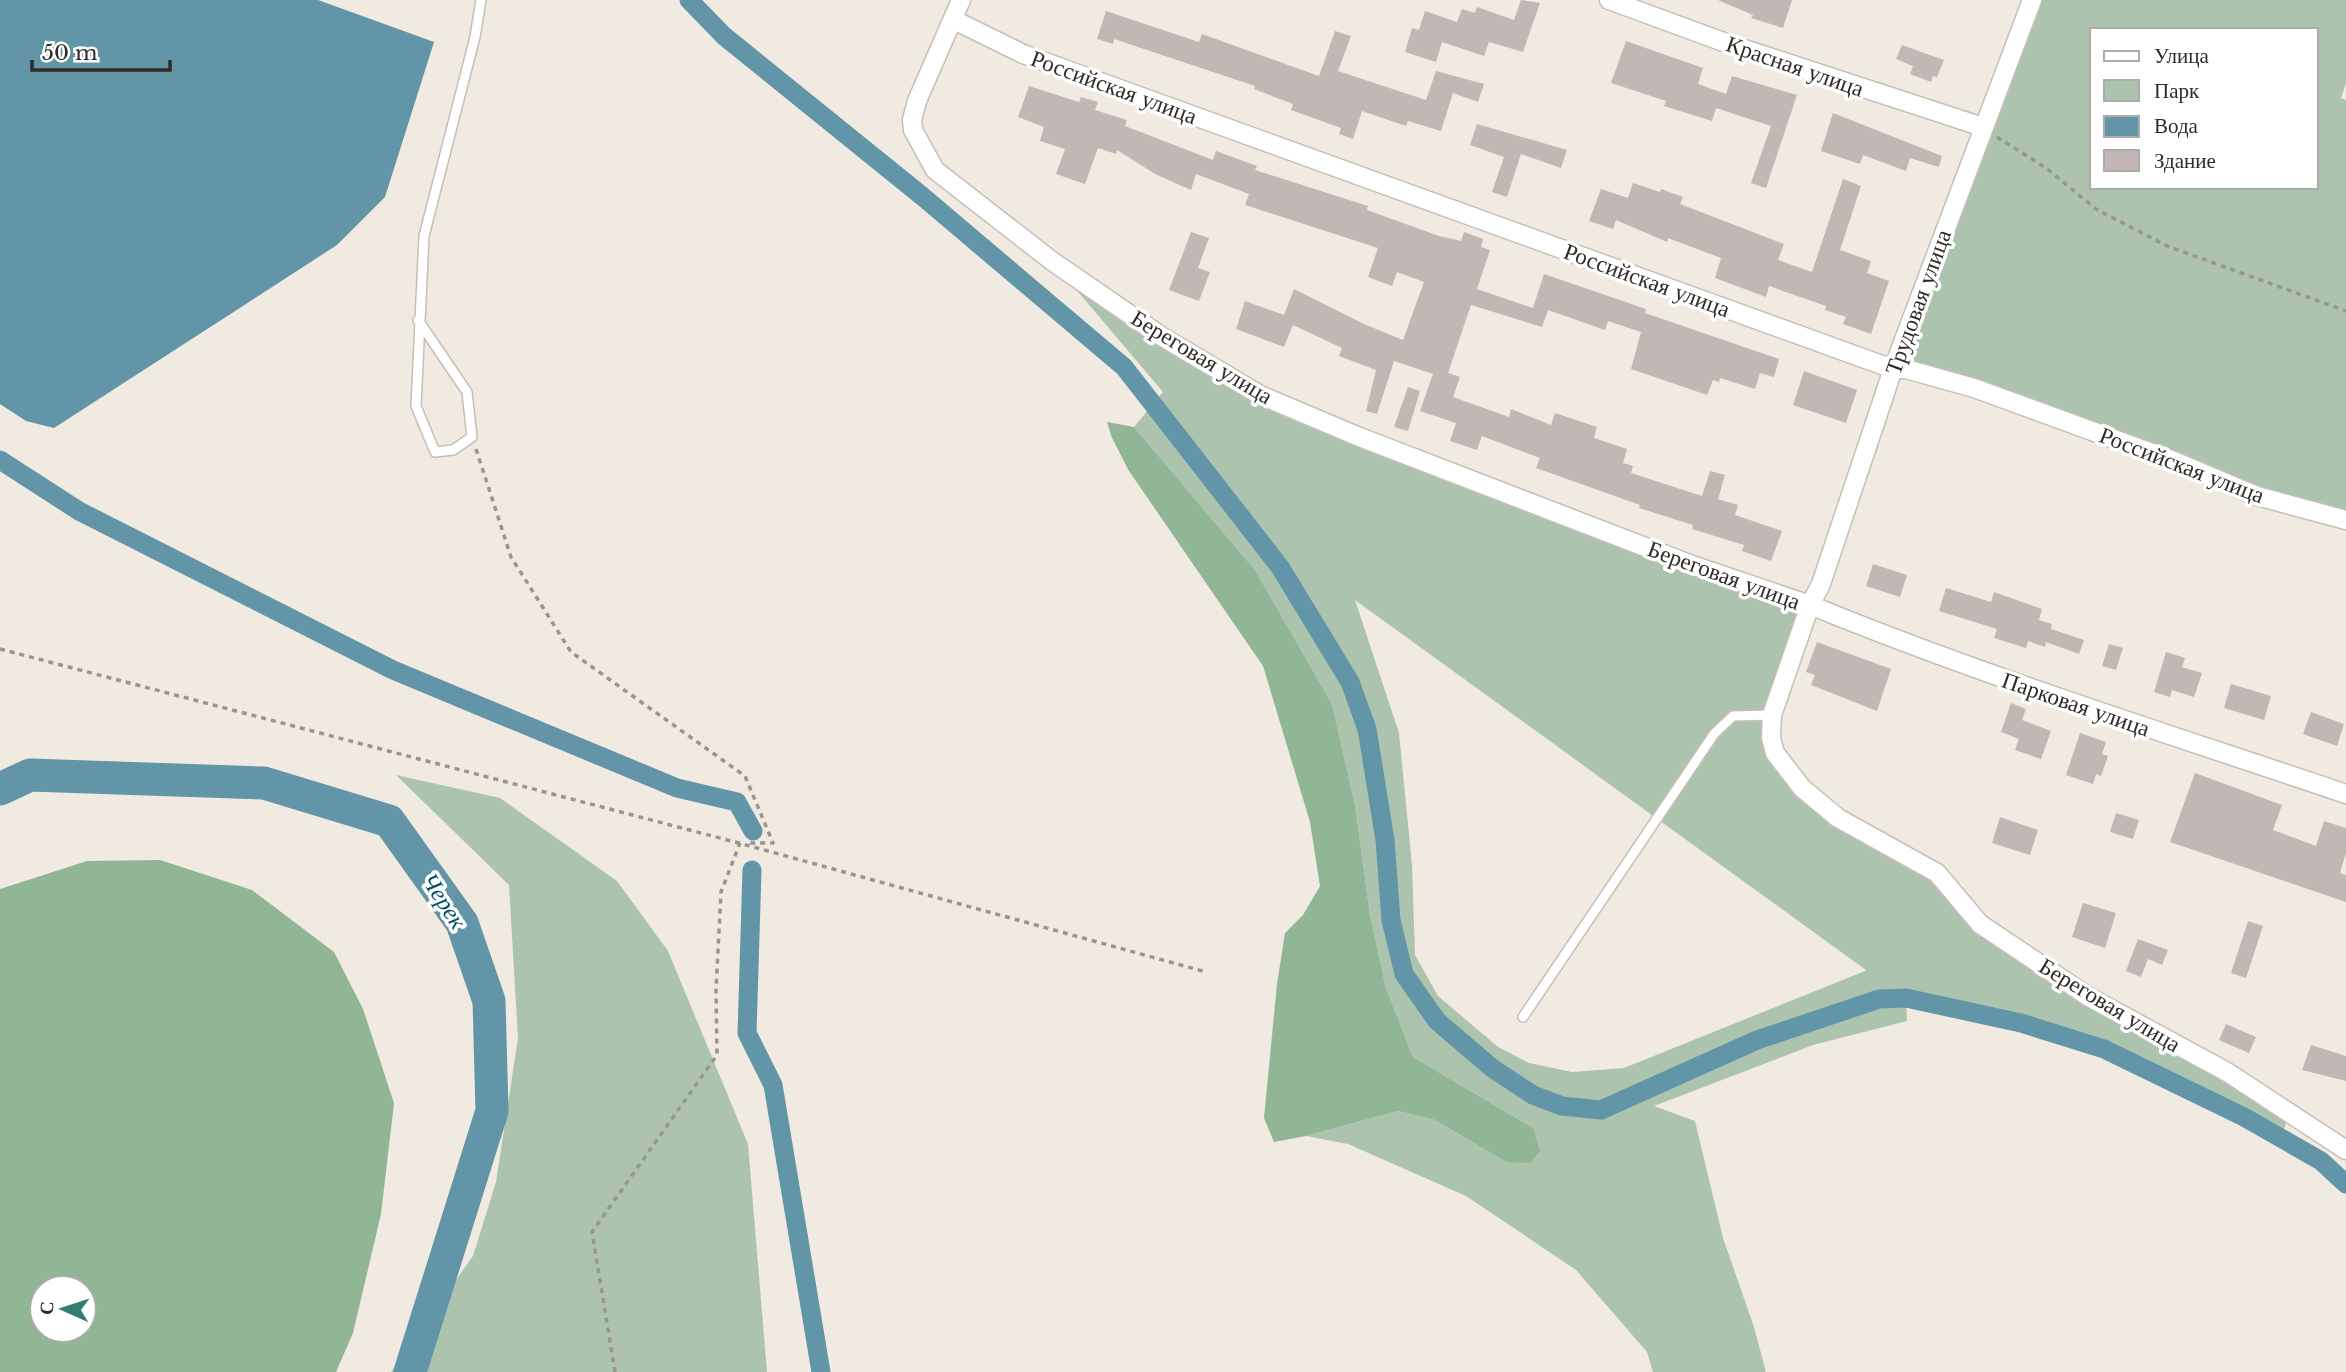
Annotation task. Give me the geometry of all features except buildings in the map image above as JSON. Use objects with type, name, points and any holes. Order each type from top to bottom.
[{"type":"street","points":[[954,20],[961,0]]},
{"type":"street","name":"Красная улица","points":[[1609,0],[1729,44],[1983,127]]},
{"type":"street","name":"Трудовая улица","points":[[1810,605],[1821,584],[1893,369],[2032,0]]},
{"type":"street","name":"Береговая улица","points":[[954,20],[927,76],[912,120],[920,147],[935,170],[1052,261],[1161,336],[1260,395],[1357,436],[1668,556],[1810,605],[1772,715],[1771,738],[1775,752],[1802,788],[1839,818],[1937,873],[1980,924],[2089,997],[2227,1072],[2346,1150]]},
{"type":"street","name":"Российская улица","points":[[954,20],[1023,54],[1893,369],[1906,369],[1974,388],[2174,461],[2257,496],[2346,520]]},
{"type":"street","name":"Парковая улица","points":[[1810,605],[1914,648],[2090,710],[2346,794]]},
{"type":"lane","points":[[418,320],[467,392],[472,437],[453,450],[435,452],[415,406],[418,320],[424,236],[475,37],[481,0]]},
{"type":"lane","points":[[1523,1017],[1714,734],[1733,716],[1772,715]]},
{"type":"path","points":[[1983,127],[2046,168],[2096,209],[2167,246],[2346,311]]},
{"type":"path","points":[[472,437],[511,557],[571,652],[745,776],[773,843],[739,842]]},
{"type":"path","points":[[0,649],[739,842],[1206,972]]},
{"type":"path","points":[[614,1372],[592,1232],[717,1055],[716,990],[721,892],[739,842]]},
{"type":"green space","points":[[2032,0],[2346,0],[2346,83],[2341,98],[2346,100],[2346,520],[1893,369]]},
{"type":"green space","points":[[1052,261],[1260,395],[1810,605],[1771,738],[1802,788],[1919,861],[1980,924],[2290,1111],[2281,1138],[2104,1049],[2021,1023],[1906,998],[1907,1021],[1813,1045],[1654,1106],[1695,1121],[1723,1238],[1754,1327],[1766,1372],[1653,1372],[1647,1352],[1576,1270],[1466,1196],[1348,1144],[1306,1136],[1398,1111],[1435,1120],[1506,1162],[1533,1128],[1413,1057],[1386,988],[1370,915],[1355,805],[1332,704],[1255,570],[1134,427],[1163,392]],"holes":[[[1355,600],[1866,970],[1624,1068],[1572,1072],[1529,1063],[1498,1047],[1438,996],[1415,955],[1412,865],[1399,733]]]},
{"type":"green space","points":[[1107,422],[1134,427],[1255,570],[1332,704],[1355,805],[1370,915],[1386,988],[1413,1057],[1533,1128],[1540,1151],[1530,1163],[1506,1162],[1435,1120],[1398,1111],[1274,1142],[1264,1118],[1277,984],[1285,933],[1303,915],[1320,886],[1310,822],[1263,666],[1129,471]]},
{"type":"green space","points":[[396,775],[500,798],[617,881],[668,951],[748,1144],[767,1372],[391,1372],[473,1256],[496,1182],[518,1038],[509,885]]},
{"type":"green space","points":[[160,860],[252,890],[334,952],[363,1009],[394,1103],[381,1214],[353,1333],[336,1372],[0,1372],[0,889],[87,861]]},
{"type":"water","points":[[0,0],[318,0],[434,42],[385,197],[337,245],[54,428],[26,421],[0,404]]},
{"type":"waterway","points":[[689,0],[724,36],[922,196],[1124,367],[1280,567],[1350,682],[1367,729],[1385,840],[1391,920],[1404,974],[1437,1021],[1492,1068],[1533,1095],[1562,1106],[1601,1110],[1757,1040],[1879,999],[1906,998],[2021,1023],[2104,1049],[2244,1117],[2321,1161],[2346,1184]]},
{"type":"waterway","points":[[0,460],[79,511],[393,670],[677,788],[737,802],[753,831]]},
{"type":"waterway","name":"Черек","points":[[0,789],[30,775],[264,783],[389,821],[462,923],[489,1001],[492,1111],[410,1372]]},
{"type":"waterway","points":[[752,870],[747,1033],[773,1085],[821,1372]]}]
